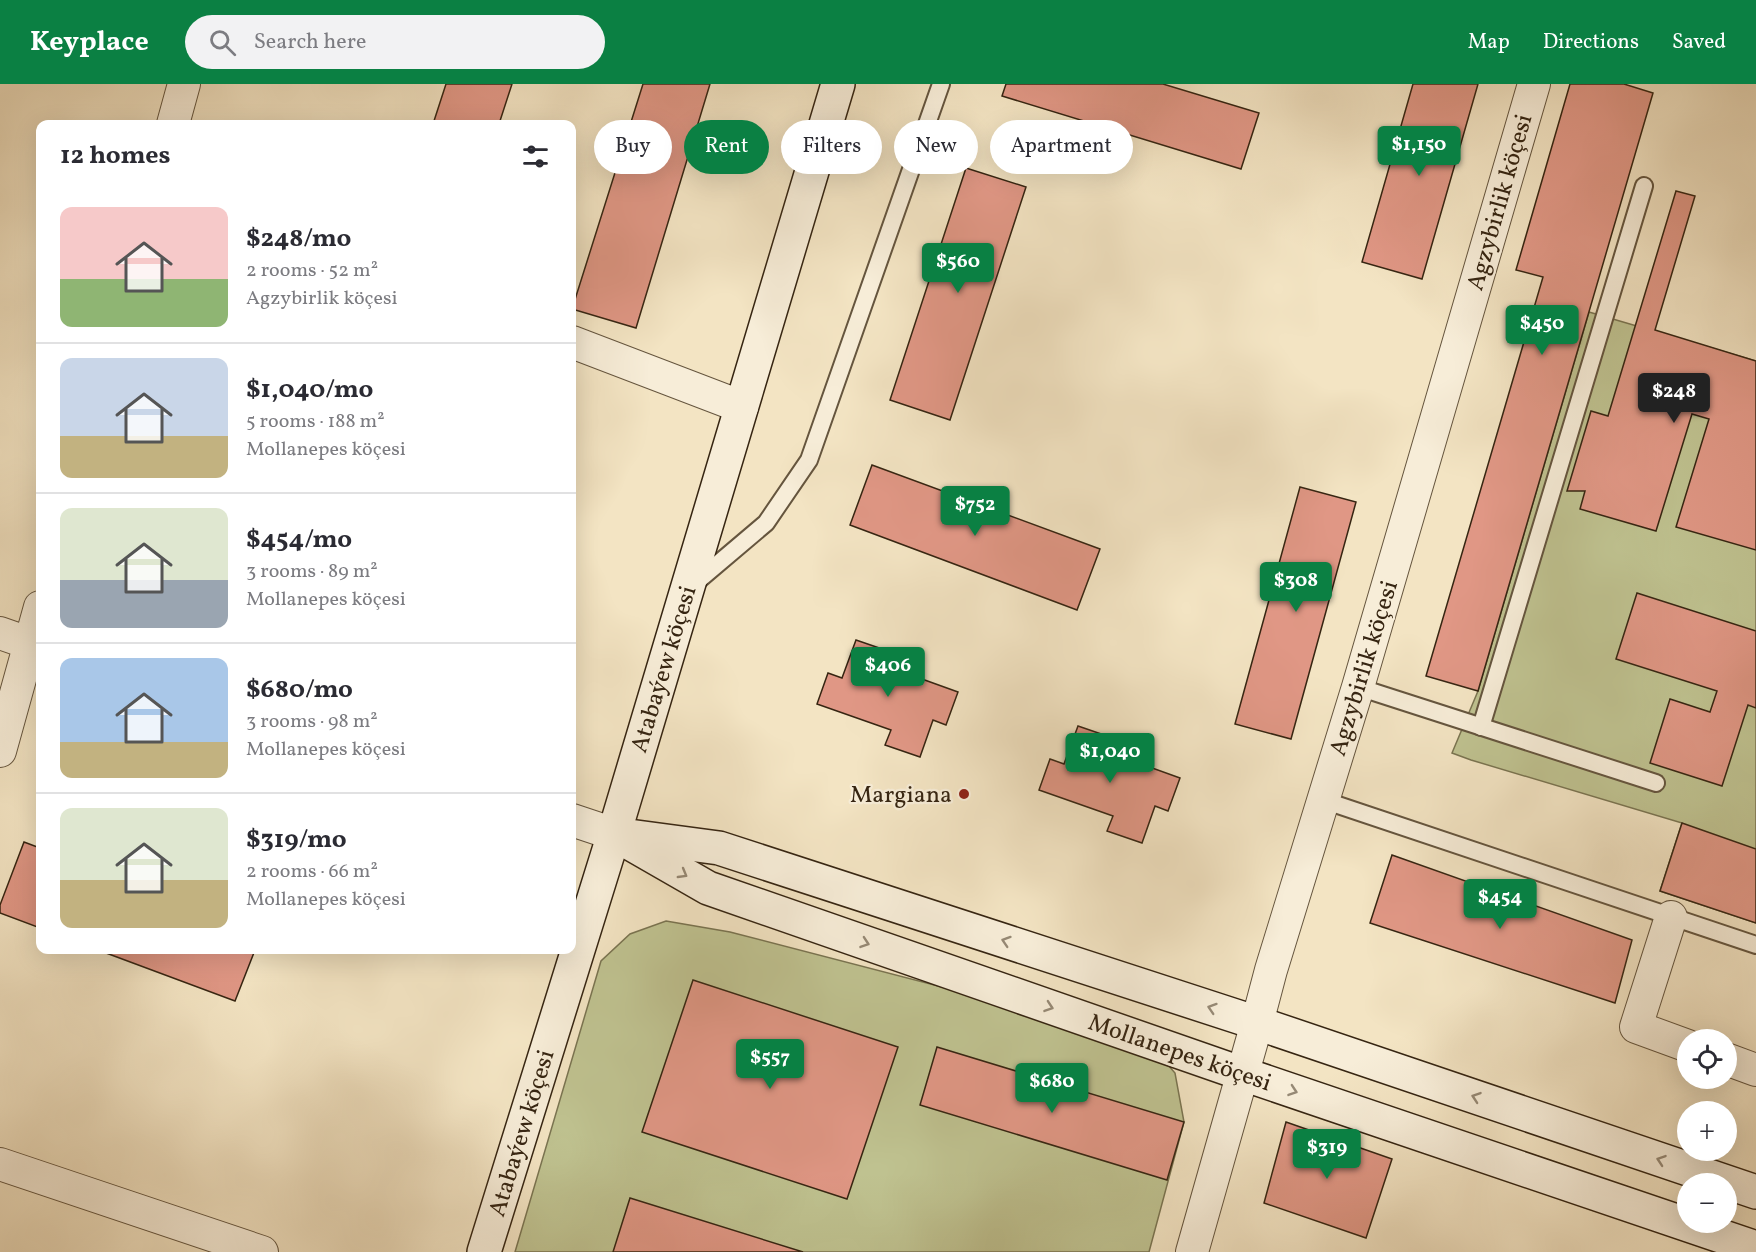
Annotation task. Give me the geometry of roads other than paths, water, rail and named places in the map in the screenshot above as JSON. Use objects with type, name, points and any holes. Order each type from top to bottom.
[{"type":"street","points":[[174,120],[184,84]]},
{"type":"street","name":"Atabaýew köçesi","points":[[484,1252],[614,834],[838,84]]},
{"type":"street","name":"Agzybirlik köçesi","points":[[1192,1252],[1271,970],[1358,687],[1534,84]]},
{"type":"street","points":[[576,344],[742,407]]},
{"type":"street","points":[[0,633],[36,645],[0,751]]},
{"type":"street","name":"Mollanepes köçesi","points":[[576,821],[614,834],[719,848],[1257,1023],[1756,1192]]},
{"type":"street","name":"Mollanepes köçesi","points":[[614,834],[708,888],[1243,1074],[1756,1248]]},
{"type":"street","points":[[1671,917],[1636,1028],[1677,1042]]},
{"type":"street","points":[[1737,1063],[1756,1070]]},
{"type":"street","points":[[0,1164],[262,1252]]},
{"type":"lane","points":[[687,590],[766,524],[809,460],[941,84]]},
{"type":"lane","points":[[1481,728],[1644,186]]},
{"type":"lane","points":[[1358,687],[1656,783]]},
{"type":"lane","points":[[1323,800],[1756,945]]},
{"type":"place","name":"Margiana","points":[[964,794]]}]
